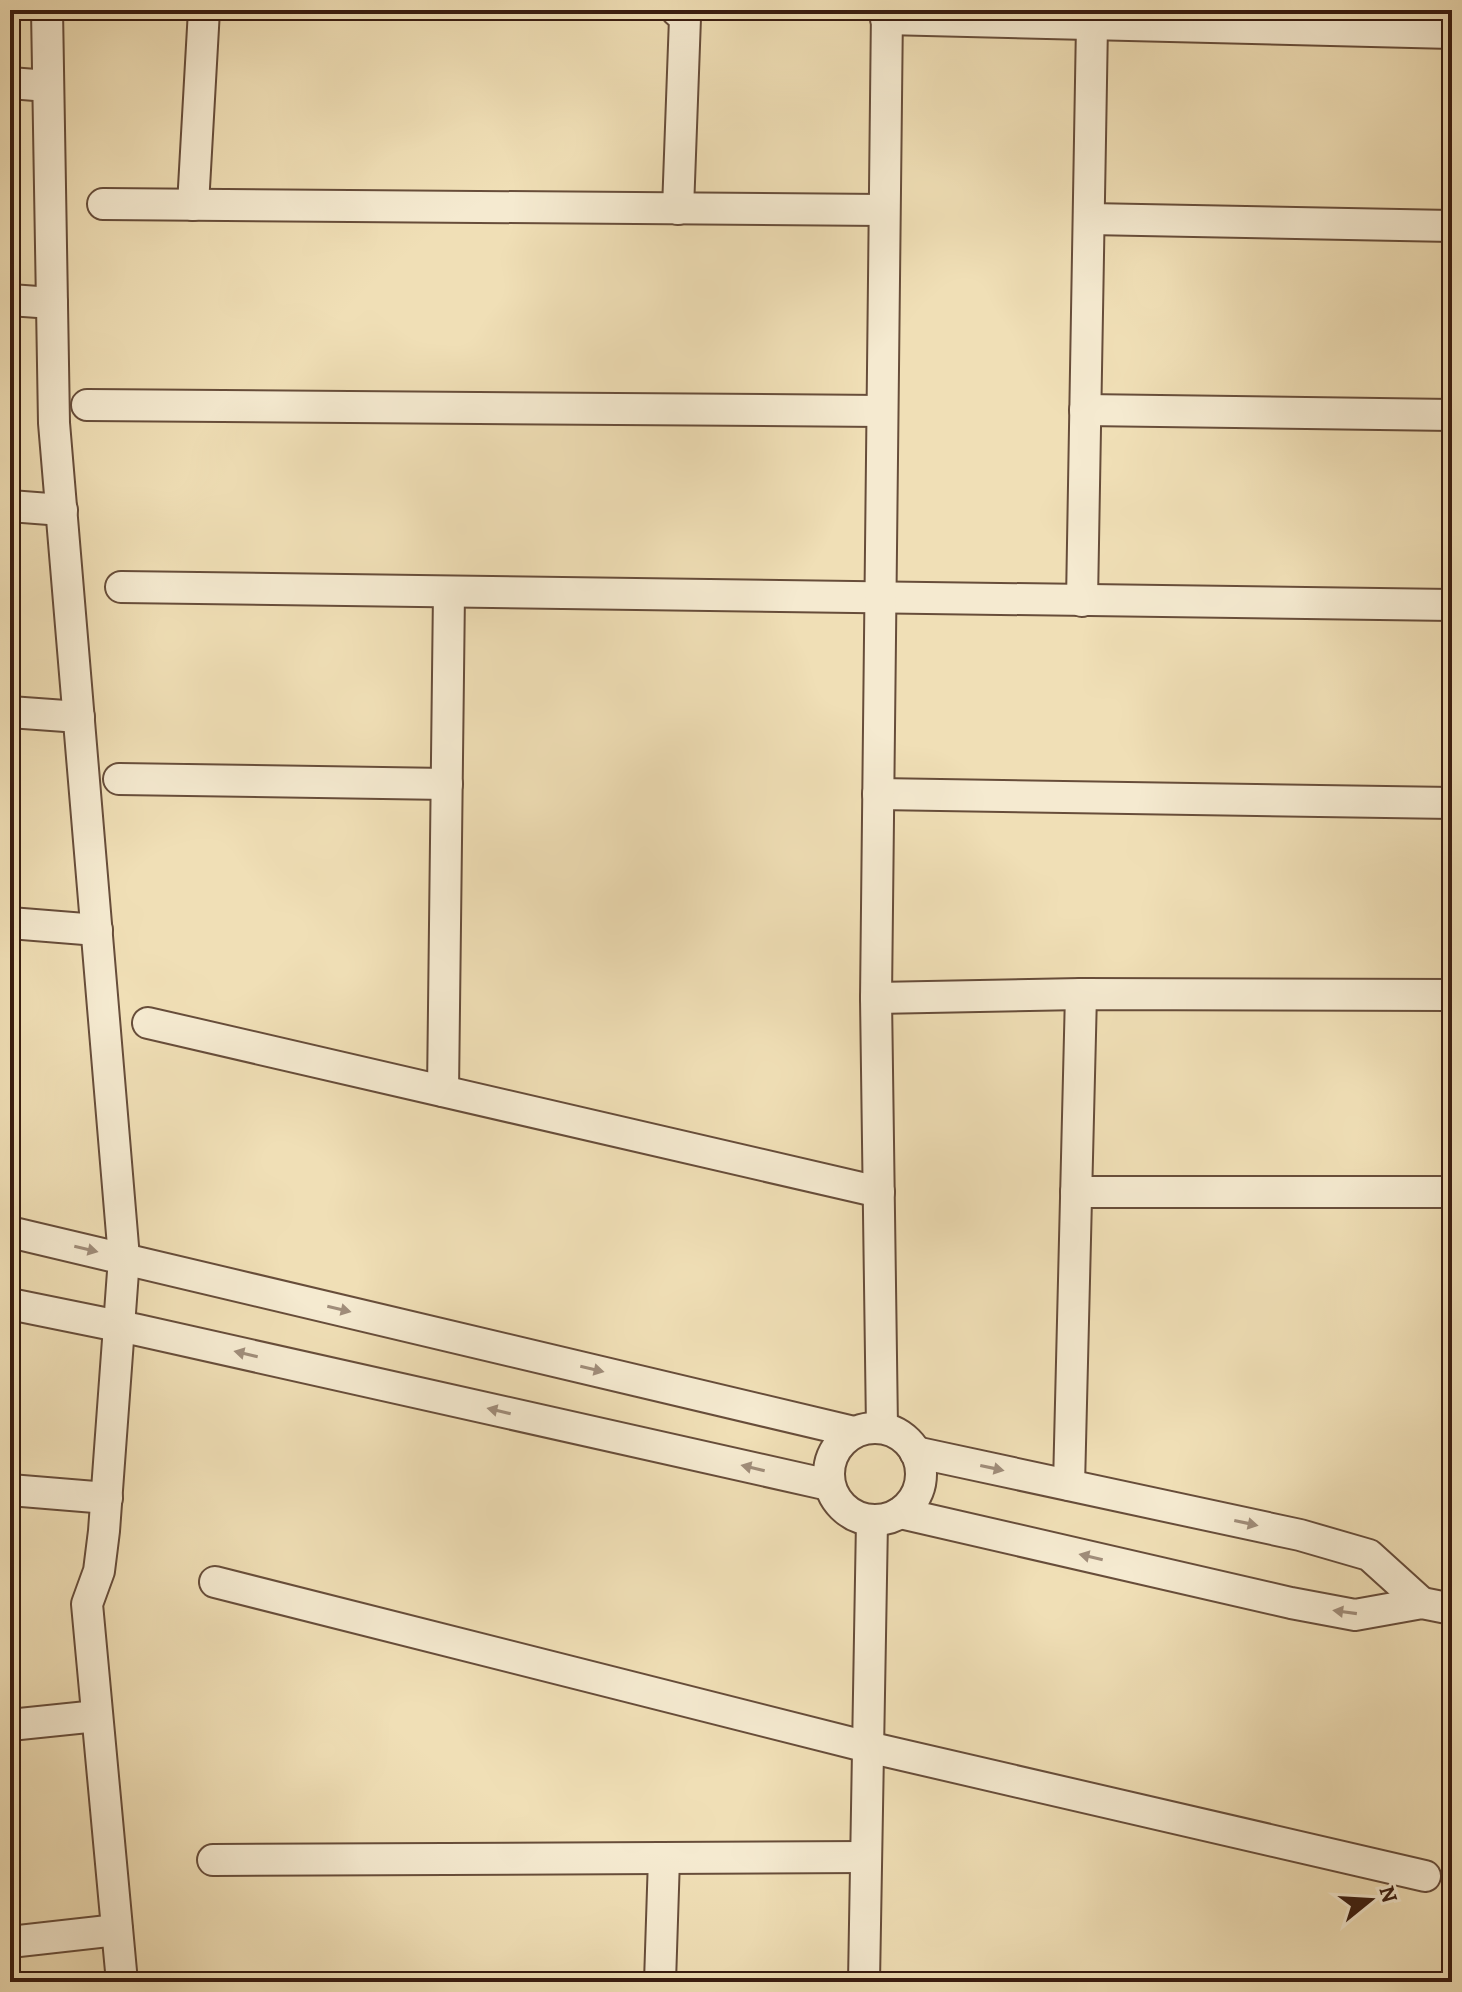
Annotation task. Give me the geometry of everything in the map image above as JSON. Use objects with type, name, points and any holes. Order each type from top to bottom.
[{"type":"street","points":[[47,10],[54,423],[124,1258],[107,1498],[99,1571],[87,1604],[122,1982]]},
{"type":"street","points":[[193,205],[204,10]]},
{"type":"street","points":[[676,10],[685,18],[678,209]]},
{"type":"street","points":[[868,1430],[879,1192],[876,998],[886,15],[1092,24],[1452,33]]},
{"type":"street","points":[[1082,601],[1092,24]]},
{"type":"street","points":[[10,83],[48,86]]},
{"type":"street","points":[[103,204],[884,210]]},
{"type":"street","points":[[1089,219],[1452,226]]},
{"type":"street","points":[[10,300],[52,303]]},
{"type":"street","points":[[87,405],[882,411]]},
{"type":"street","points":[[1085,410],[1452,415]]},
{"type":"street","points":[[10,506],[62,510]]},
{"type":"street","points":[[121,587],[1452,605]]},
{"type":"street","points":[[443,1091],[449,592]]},
{"type":"street","points":[[10,712],[79,717]]},
{"type":"street","points":[[119,779],[447,784]]},
{"type":"street","points":[[878,794],[1452,803]]},
{"type":"street","points":[[10,923],[97,930]]},
{"type":"street","points":[[876,998],[1081,994],[1452,995]]},
{"type":"street","points":[[1069,1485],[1081,994]]},
{"type":"street","points":[[148,1023],[879,1192]]},
{"type":"street","points":[[1076,1192],[1445,1192]]},
{"type":"street","points":[[10,1232],[868,1430],[895,1432],[907,1440],[920,1464],[917,1492],[886,1517],[868,1747],[864,1982]]},
{"type":"street","points":[[10,1304],[829,1485]]},
{"type":"street","points":[[868,1430],[841,1441],[828,1469],[829,1485],[835,1499],[845,1510],[858,1517],[886,1517],[1355,1615],[1422,1603],[1452,1609]]},
{"type":"street","points":[[915,1452],[1300,1535],[1369,1555],[1422,1603]]},
{"type":"street","points":[[10,1490],[107,1498]]},
{"type":"street","points":[[215,1582],[868,1747],[1425,1876]]},
{"type":"street","points":[[10,1725],[97,1716]]},
{"type":"street","points":[[213,1860],[866,1857]]},
{"type":"street","points":[[660,1982],[664,1858]]},
{"type":"street","points":[[10,1942],[117,1930]]}]
